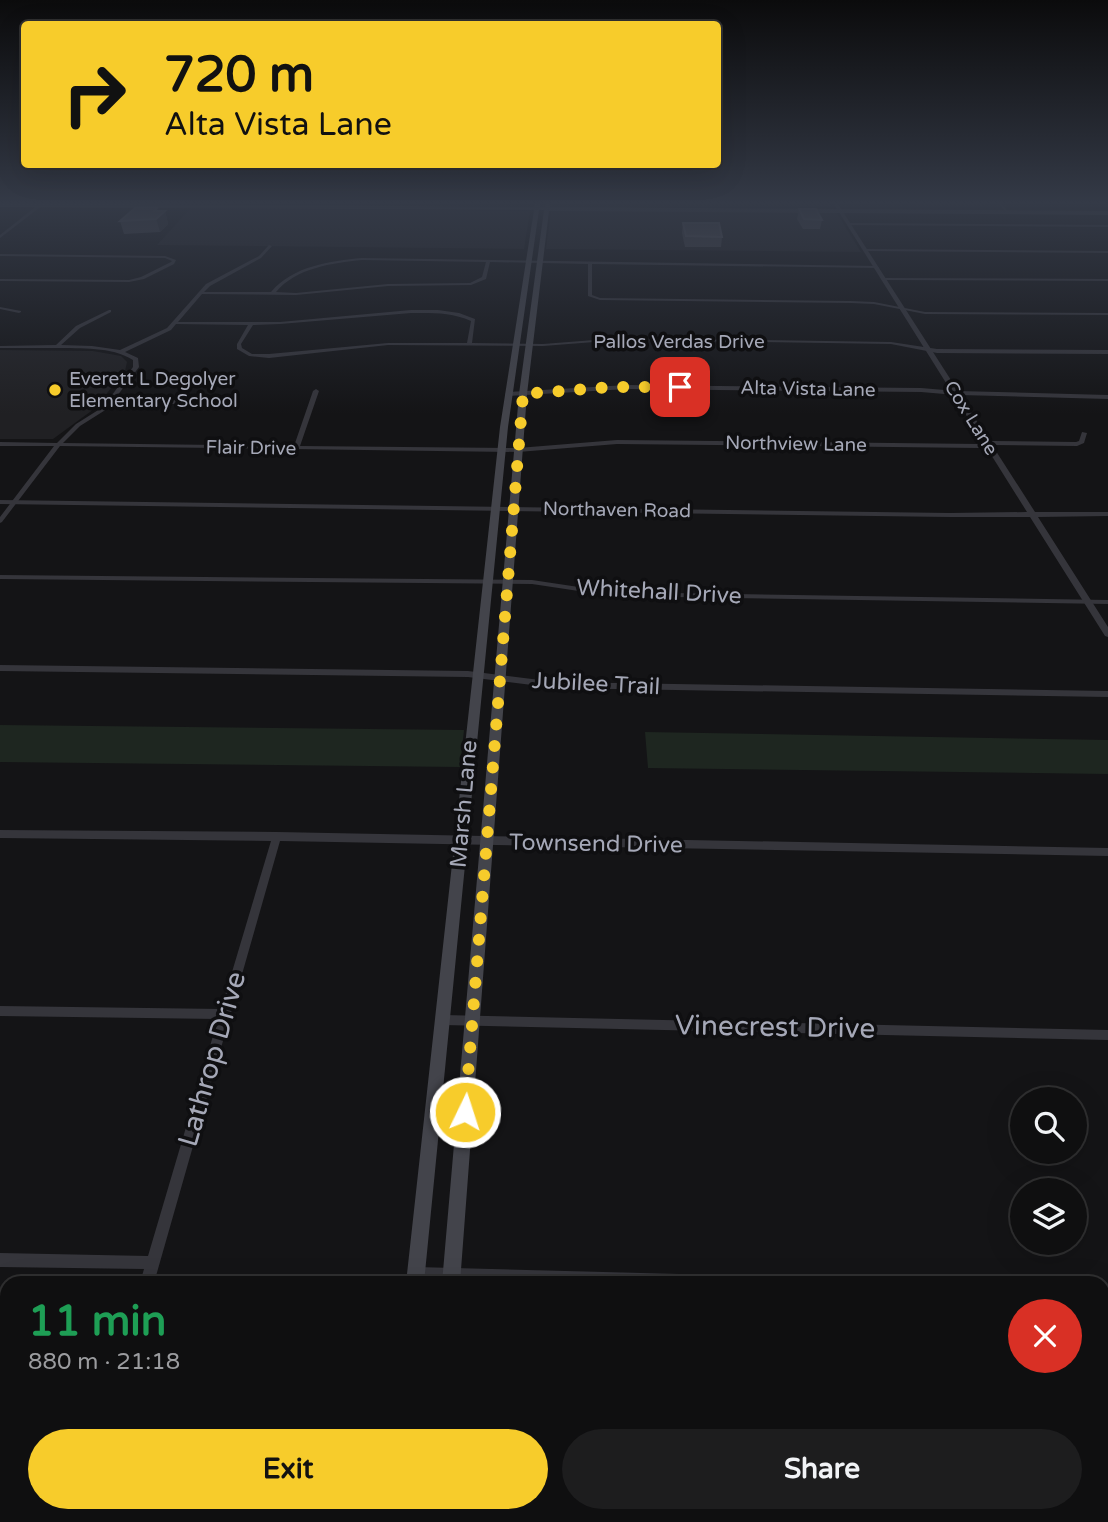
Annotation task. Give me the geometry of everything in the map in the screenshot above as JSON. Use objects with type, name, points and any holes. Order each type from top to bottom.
[{"type":"main road","name":"Marsh Lane","points":[[415,1276],[501,450],[526,272]]},
{"type":"main road","name":"Marsh Lane","points":[[451,1276],[498,676],[523,394],[538,272]]},
{"type":"street","points":[[0,280],[129,281],[155,272]]},
{"type":"street","points":[[122,351],[177,323],[201,293],[217,278],[229,272]]},
{"type":"street","points":[[272,294],[279,285],[304,272]]},
{"type":"street","points":[[201,293],[309,294],[388,285],[471,284],[484,278],[486,272]]},
{"type":"street","points":[[590,272],[590,296],[594,299],[851,302],[925,313],[1108,314]]},
{"type":"street","name":"Cox Lane","points":[[880,272],[1108,634]]},
{"type":"street","points":[[884,279],[1108,280]]},
{"type":"street","points":[[0,308],[19,312]]},
{"type":"street","points":[[56,347],[78,327],[109,311]]},
{"type":"street","points":[[177,323],[314,321],[396,313],[454,313],[473,320],[469,344]]},
{"type":"street","name":"Pallos Verdas Drive","points":[[252,323],[239,344],[240,349],[251,355],[303,354],[388,344],[528,345],[620,340],[891,343],[928,349],[1108,352]]},
{"type":"street","points":[[0,346],[100,348],[122,351],[136,359],[136,367],[110,402],[78,425],[59,444],[0,522]]},
{"type":"street","name":"Alta Vista Lane","points":[[508,394],[627,387],[921,390],[956,394],[1108,397]]},
{"type":"street","points":[[296,449],[316,391]]},
{"type":"street","points":[[110,402],[178,402],[212,398]]},
{"type":"street","name":"Northview Lane","points":[[501,450],[617,442],[979,446],[1077,444],[1082,442],[1084,433]]},
{"type":"street","name":"Flair Drive","points":[[0,444],[501,450]]},
{"type":"street","name":"Northaven Road","points":[[0,502],[950,515],[1108,514]]},
{"type":"street","name":"Whitehall Drive","points":[[0,577],[507,582],[547,584],[612,594],[1108,602]]},
{"type":"street","name":"Jubilee Trail","points":[[0,668],[477,674],[556,685],[1108,694]]},
{"type":"street","name":"Townsend Drive","points":[[0,834],[277,836],[1108,852]]},
{"type":"street","name":"Lathrop Drive","points":[[149,1276],[277,836]]},
{"type":"street","points":[[0,1011],[225,1014]]},
{"type":"street","name":"Vinecrest Drive","points":[[443,1020],[1108,1035]]},
{"type":"street","points":[[0,1261],[153,1263]]},
{"type":"shaded area","name":"Everett L Degolyer Elementary School","points":[[0,350],[93,351],[121,356],[127,362],[125,371],[94,409],[53,439],[0,439]]},
{"type":"shaded area","points":[[0,725],[464,730],[460,767],[0,762]]},
{"type":"shaded area","points":[[645,732],[1108,740],[1108,774],[648,768]]},
{"type":"place","name":"Everett L Degolyer Elementary School","points":[[55,390]]},
{"type":"route","points":[[465,1112],[498,676],[523,394],[610,387],[680,387]]}]
